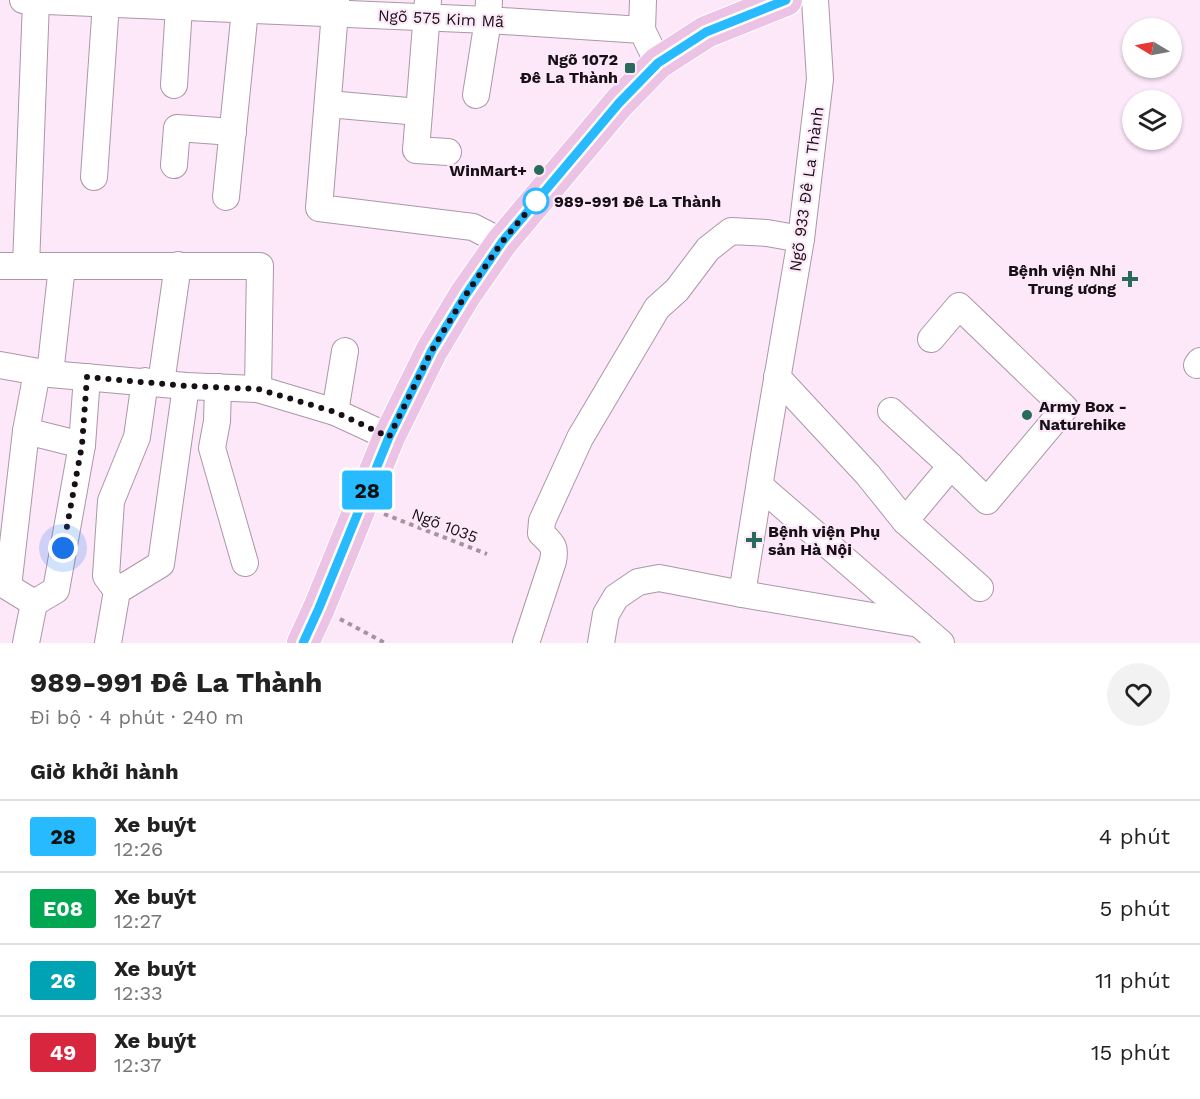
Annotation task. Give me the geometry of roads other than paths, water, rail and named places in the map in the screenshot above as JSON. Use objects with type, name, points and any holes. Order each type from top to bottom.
[{"type":"main road","points":[[303,643],[389,437],[432,350],[502,242],[619,103],[658,63],[706,32],[786,0]]},
{"type":"street","name":"Ngõ 575 Kim Mã","points":[[23,0],[179,7],[246,5],[489,10],[642,30]]},
{"type":"street","points":[[643,0],[642,30],[658,63]]},
{"type":"street","name":"Ngõ 933 Đê La Thành","points":[[742,594],[801,239],[820,79],[815,0]]},
{"type":"street","points":[[26,266],[36,1]]},
{"type":"street","points":[[94,177],[106,3]]},
{"type":"street","points":[[226,197],[246,5]]},
{"type":"street","points":[[174,85],[179,7]]},
{"type":"street","points":[[336,7],[319,208],[473,227],[502,242]]},
{"type":"street","points":[[427,9],[416,150],[448,152]]},
{"type":"street","points":[[476,95],[489,10]]},
{"type":"street","points":[[328,104],[419,112]]},
{"type":"street","points":[[174,165],[177,128],[233,132]]},
{"type":"street","points":[[526,643],[555,551],[552,544],[541,533],[542,521],[580,438],[657,308],[677,290],[708,249],[731,231],[767,233],[801,239]]},
{"type":"street","points":[[0,266],[260,266],[258,389]]},
{"type":"street","points":[[34,603],[8,587],[26,431],[43,373],[62,266]]},
{"type":"street","points":[[108,643],[117,591],[106,576],[111,501],[137,437],[153,382],[178,266]]},
{"type":"street","points":[[891,411],[987,501],[1065,408],[958,306],[931,339]]},
{"type":"street","points":[[335,412],[345,351]]},
{"type":"street","points":[[0,365],[43,373],[186,386],[258,389],[335,412],[389,437]]},
{"type":"street","points":[[26,643],[34,603],[56,590],[82,445],[87,377]]},
{"type":"street","points":[[777,377],[868,475],[905,521],[980,588]]},
{"type":"street","points":[[117,591],[161,564],[186,386]]},
{"type":"street","points":[[218,387],[217,421],[212,448],[245,563]]},
{"type":"street","points":[[26,431],[82,445]]},
{"type":"street","points":[[905,521],[951,466]]},
{"type":"street","points":[[759,486],[941,643]]},
{"type":"street","points":[[601,643],[606,614],[616,597],[638,582],[659,578],[919,624]]},
{"type":"place","name":"Ngõ 1072 Đê La Thành","points":[[630,68]]},
{"type":"place","name":"WinMart+","points":[[539,170]]},
{"type":"place","name":"989-991 Đê La Thành","points":[[536,201]]},
{"type":"place","name":"Bệnh viện Nhi Trung ương","points":[[1130,279]]},
{"type":"place","name":"Army Box - Naturehike","points":[[1027,415]]},
{"type":"place","name":"Bệnh viện Phụ sản Hà Nội","points":[[754,540]]}]
